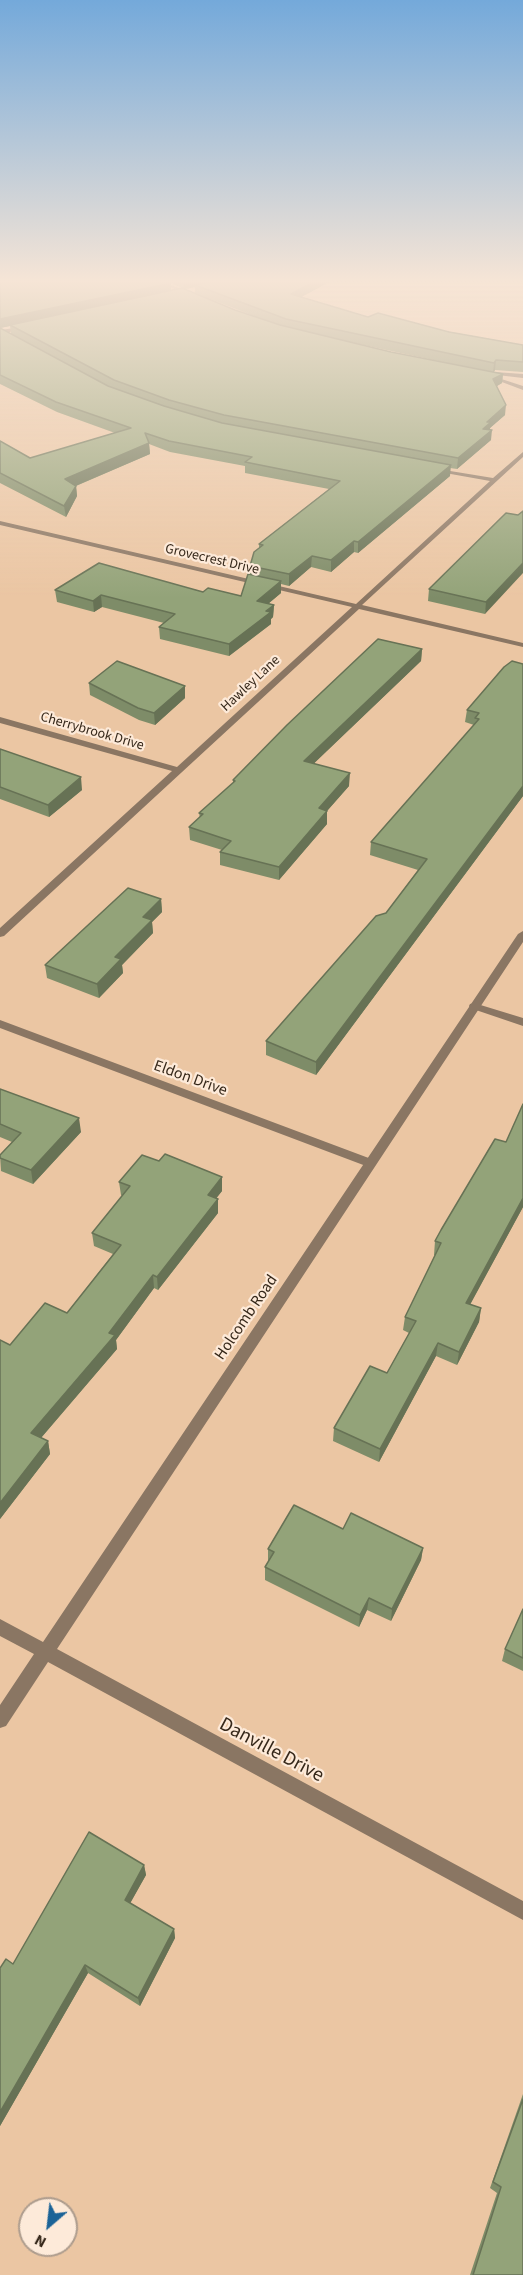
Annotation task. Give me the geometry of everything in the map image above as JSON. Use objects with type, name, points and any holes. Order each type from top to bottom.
[{"type":"street","name":"Hawley Lane","points":[[0,934],[523,454]]},
{"type":"street","points":[[425,467],[495,480]]},
{"type":"street","name":"Grovecrest Drive","points":[[0,520],[20,527],[523,645]]},
{"type":"street","name":"Cherrybrook Drive","points":[[0,720],[177,771]]},
{"type":"street","name":"Holcomb Road","points":[[0,1720],[523,934]]},
{"type":"street","points":[[474,1006],[523,1022]]},
{"type":"street","name":"Eldon Drive","points":[[0,1024],[370,1163]]},
{"type":"street","name":"Danville Drive","points":[[0,1628],[523,1911]]},
{"type":"building","points":[[23,386],[108,386],[222,423],[451,465],[358,542],[354,541],[331,560],[312,556],[289,574],[250,566],[254,552],[263,545],[259,544],[340,481],[245,462],[252,457],[169,441],[145,433],[149,443],[65,479],[76,486],[64,506],[0,473],[0,441],[30,458],[131,428],[56,402]]},
{"type":"building","points":[[131,386],[497,386],[506,405],[487,422],[491,422],[483,429],[492,430],[458,458],[224,415],[169,400]]},
{"type":"building","points":[[523,511],[523,563],[486,602],[429,589],[506,513],[518,515]]},
{"type":"building","points":[[99,563],[203,592],[208,588],[241,596],[248,574],[281,581],[257,601],[274,605],[266,611],[271,612],[229,644],[159,627],[175,614],[101,595],[93,601],[55,590]]},
{"type":"building","points":[[378,639],[422,649],[304,761],[350,773],[319,808],[327,811],[279,867],[220,852],[231,841],[189,827],[203,814],[199,813],[235,781],[233,780],[287,725]]},
{"type":"building","points":[[117,661],[185,686],[154,713],[138,708],[89,683]]},
{"type":"building","points":[[512,661],[523,664],[523,786],[316,1062],[266,1041],[376,916],[386,913],[427,859],[371,842],[479,719],[475,718],[479,713],[467,710],[504,667]]},
{"type":"building","points":[[0,749],[81,777],[48,805],[0,787]]},
{"type":"building","points":[[128,888],[161,899],[143,917],[152,920],[115,957],[121,959],[97,984],[45,965]]},
{"type":"building","points":[[0,1089],[79,1118],[31,1170],[0,1158],[0,1155],[21,1133],[0,1124]]},
{"type":"building","points":[[523,1104],[523,1198],[466,1303],[481,1308],[459,1352],[438,1343],[380,1449],[334,1428],[370,1366],[387,1373],[416,1321],[405,1317],[441,1243],[435,1241],[495,1139],[506,1142]]},
{"type":"building","points":[[165,1154],[222,1177],[208,1195],[218,1199],[157,1277],[153,1275],[109,1333],[115,1335],[31,1433],[48,1441],[0,1503],[0,1340],[10,1345],[45,1303],[67,1313],[121,1245],[92,1233],[130,1186],[119,1182],[142,1155],[159,1161]]},
{"type":"building","points":[[294,1505],[343,1529],[351,1513],[423,1548],[392,1609],[369,1598],[360,1615],[265,1567],[274,1552],[268,1549]]},
{"type":"building","points":[[523,1609],[523,1658],[505,1649]]},
{"type":"building","points":[[89,1832],[144,1865],[125,1900],[174,1929],[138,1998],[85,1965],[0,2112],[0,1968],[6,1959],[13,1964]]},
{"type":"building","points":[[523,2099],[523,2275],[473,2275],[501,2187],[493,2182]]}]
